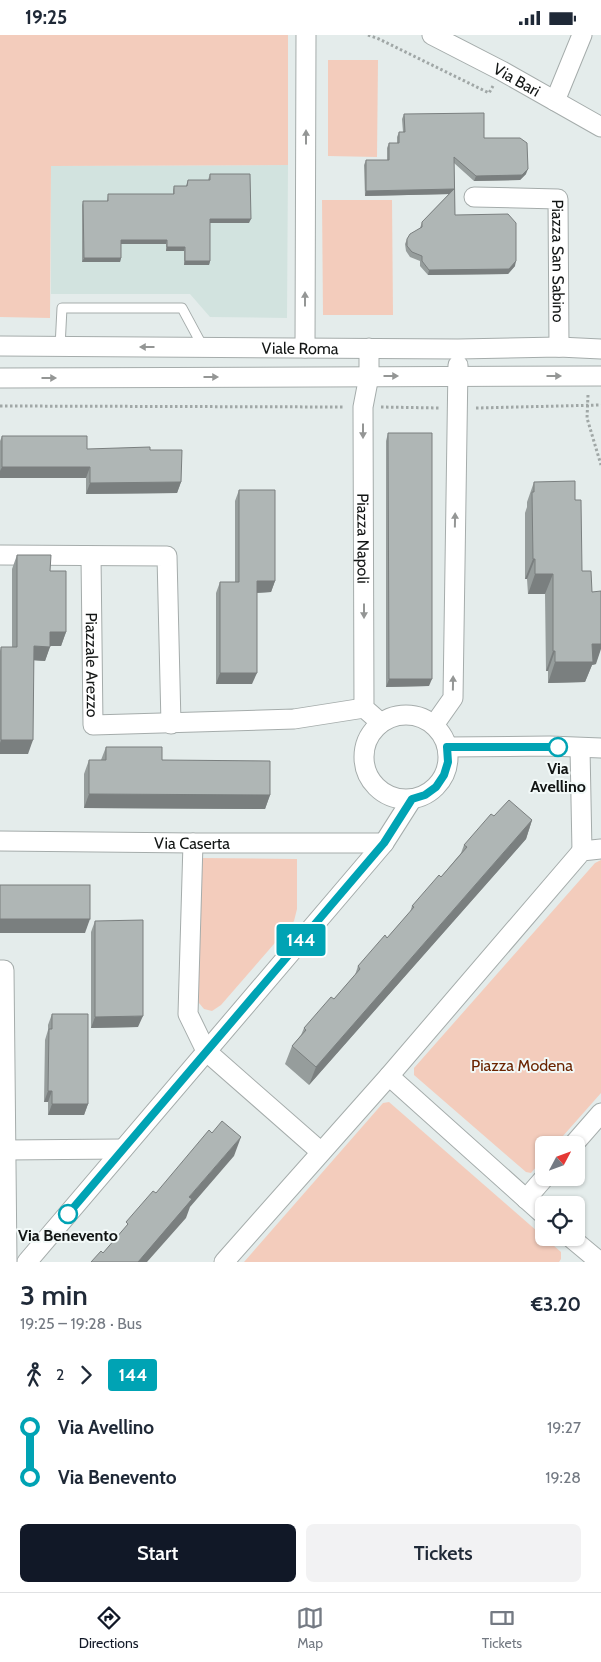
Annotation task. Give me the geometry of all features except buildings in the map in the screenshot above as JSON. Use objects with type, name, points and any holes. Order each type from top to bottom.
[{"type":"street","points":[[305,348],[306,35]]},
{"type":"street","name":"Via Bari","points":[[432,35],[502,71],[601,127]]},
{"type":"street","points":[[555,101],[582,35]]},
{"type":"street","name":"Piazza San Sabino","points":[[474,197],[558,199],[559,347]]},
{"type":"street","name":"Viale Roma","points":[[0,346],[458,349],[559,347],[601,349]]},
{"type":"street","name":"Piazza Napoli","points":[[364,708],[364,407],[370,348]]},
{"type":"street","points":[[434,725],[453,698],[458,349]]},
{"type":"street","name":"Viale Roma","points":[[0,378],[595,376]]},
{"type":"street","points":[[0,555],[167,556],[171,723]]},
{"type":"street","name":"Piazzale Arezzo","points":[[91,556],[93,725],[294,719],[364,708]]},
{"type":"street","points":[[364,708],[381,723]]},
{"type":"street","points":[[408,715],[421,718],[434,725],[442,735],[447,747],[448,762],[444,775],[436,787],[425,795],[412,799],[398,799],[385,794],[374,785],[367,773],[364,759],[365,746],[371,733],[381,723],[394,717],[408,715]]},
{"type":"street","points":[[447,747],[550,746],[601,748]]},
{"type":"street","points":[[224,1262],[389,1076],[582,851],[580,748]]},
{"type":"street","points":[[27,1262],[384,843],[412,799]]},
{"type":"street","name":"Via Caserta","points":[[0,841],[384,843]]},
{"type":"street","points":[[193,843],[188,1013],[206,1051],[321,1152]]},
{"type":"street","points":[[582,851],[601,849]]},
{"type":"street","points":[[0,970],[4,970],[2,1061],[6,1150],[7,1262]]},
{"type":"street","points":[[389,1076],[535,1207]]},
{"type":"street","points":[[581,1136],[601,1113]]},
{"type":"street","points":[[6,1150],[123,1149]]},
{"type":"street","points":[[526,1199],[537,1186]]},
{"type":"street","points":[[577,1246],[587,1258]]},
{"type":"lane","points":[[60,347],[62,308],[182,308],[203,347]]},
{"type":"path","points":[[368,35],[489,93],[502,71]]},
{"type":"path","points":[[595,376],[587,406],[587,418],[601,465]]},
{"type":"path","points":[[0,406],[457,408],[601,405]]},
{"type":"shaded area","points":[[288,165],[287,318],[210,317],[190,294],[51,294],[51,166]]},
{"type":"green space","points":[[0,35],[288,35],[288,165],[51,166],[50,318],[0,317]]},
{"type":"green space","points":[[328,60],[378,60],[377,157],[328,156]]},
{"type":"green space","points":[[322,200],[392,200],[393,315],[323,315]]},
{"type":"green space","points":[[199,858],[297,859],[297,909],[294,921],[221,1005],[212,1011],[204,1009],[199,1003]]},
{"type":"green space","name":"Piazza Modena","points":[[601,860],[601,1093],[563,1136],[535,1136],[535,1168],[531,1173],[526,1172],[414,1075],[414,1068],[595,863]]},
{"type":"green space","points":[[389,1102],[535,1229],[535,1246],[554,1246],[561,1252],[559,1262],[244,1262],[383,1103]]},
{"type":"bus line","name":"144","points":[[68,1214],[384,843],[412,799],[425,795],[436,787],[444,775],[448,762],[447,747],[558,747]]},
{"type":"place","name":"Via Avellino","points":[[558,747]]},
{"type":"place","name":"Via Benevento","points":[[68,1214]]}]
